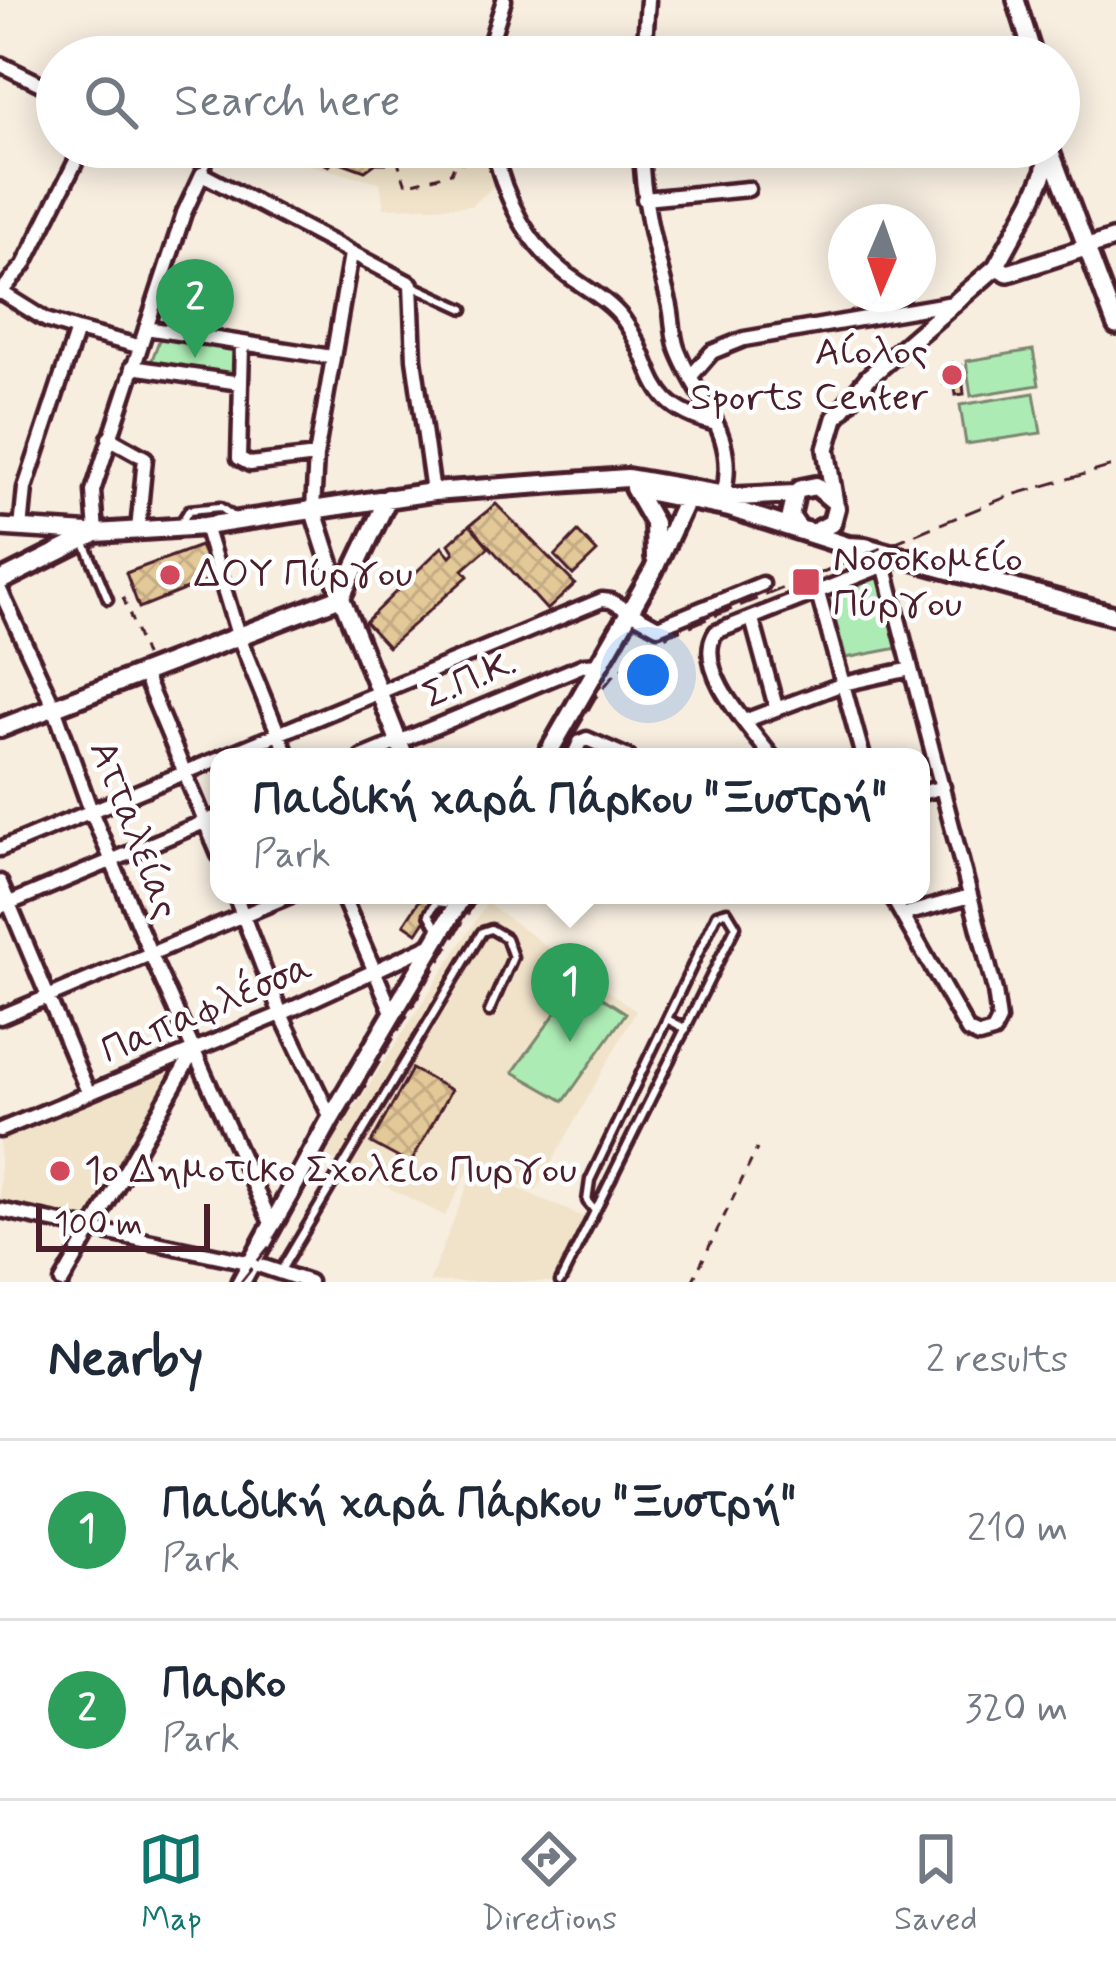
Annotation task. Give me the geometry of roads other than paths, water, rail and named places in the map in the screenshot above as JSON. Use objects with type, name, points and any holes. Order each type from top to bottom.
[{"type":"main road","points":[[0,585],[91,530],[205,526],[433,492],[530,491],[645,479],[848,546],[1116,616]]},
{"type":"main road","points":[[606,482],[723,495],[824,489],[845,525],[877,554]]},
{"type":"main road","points":[[634,488],[654,524],[653,571]]},
{"type":"main road","points":[[552,748],[630,614],[690,492]]},
{"type":"main road","points":[[798,492],[790,516],[806,532]]},
{"type":"main road","points":[[0,728],[145,666],[341,597],[388,498]]},
{"type":"main road","points":[[806,532],[827,528],[835,504]]},
{"type":"main road","points":[[242,1282],[331,1118],[457,904]]},
{"type":"street","points":[[493,36],[504,0]]},
{"type":"street","points":[[645,36],[648,0]]},
{"type":"street","points":[[1016,0],[1027,36]]},
{"type":"street","points":[[0,64],[36,82]]},
{"type":"street","points":[[72,168],[24,265],[0,292],[46,320],[138,346]]},
{"type":"street","points":[[499,168],[509,203],[537,244],[554,265],[620,314],[655,382],[676,410],[716,424]]},
{"type":"street","points":[[642,168],[644,199],[676,346],[716,424],[729,470],[723,495]]},
{"type":"street","points":[[798,492],[826,449],[836,418],[854,394],[996,267],[1045,168]]},
{"type":"street","points":[[1057,168],[1116,326]]},
{"type":"street","points":[[0,527],[91,530],[93,491],[109,438],[184,213],[202,174],[411,284],[414,359],[433,492]]},
{"type":"street","points":[[644,199],[748,190]]},
{"type":"street","points":[[996,267],[1008,273],[1116,238]]},
{"type":"street","points":[[351,254],[316,456],[314,508],[341,597],[402,748]]},
{"type":"street","points":[[692,375],[712,352],[744,339],[954,303]]},
{"type":"street","points":[[146,328],[332,357]]},
{"type":"street","points":[[22,529],[25,488],[77,330]]},
{"type":"street","points":[[242,345],[238,453],[242,462],[316,456]]},
{"type":"street","points":[[132,367],[240,383]]},
{"type":"street","points":[[109,438],[145,458],[138,530]]},
{"type":"street","points":[[826,449],[835,504]]},
{"type":"street","points":[[205,526],[238,634],[284,748]]},
{"type":"street","points":[[40,531],[51,556]]},
{"type":"street","points":[[765,748],[714,671],[709,644],[716,632],[818,593],[877,554],[995,991],[998,1025],[989,1034],[968,1031],[895,904]]},
{"type":"street","points":[[239,748],[602,600],[652,626],[665,626],[762,584]]},
{"type":"street","name":"Ατταλείας","points":[[0,585],[54,707],[151,955],[272,1223]]},
{"type":"street","points":[[818,593],[860,748]]},
{"type":"street","points":[[752,619],[776,706]]},
{"type":"street","name":"Σ.Π.Κ.","points":[[404,748],[584,664],[602,664]]},
{"type":"street","points":[[145,666],[184,771],[210,816]]},
{"type":"street","points":[[744,722],[843,684],[911,669]]},
{"type":"street","points":[[577,748],[587,739],[608,748]]},
{"type":"street","points":[[0,849],[210,760]]},
{"type":"street","points":[[930,791],[943,787]]},
{"type":"street","points":[[5,906],[210,820]]},
{"type":"street","points":[[0,882],[5,906],[51,996],[88,1092]]},
{"type":"street","points":[[902,915],[970,896]]},
{"type":"street","points":[[238,904],[281,1014],[331,1118]]},
{"type":"street","points":[[0,1017],[268,904]]},
{"type":"street","points":[[347,904],[392,1012]]},
{"type":"street","name":"Παπαφλέσσα","points":[[0,1130],[281,1014],[438,938]]},
{"type":"street","points":[[62,1282],[193,1052]]},
{"type":"street","points":[[0,1210],[252,1263],[309,1282]]},
{"type":"lane","points":[[202,174],[205,168]]},
{"type":"lane","points":[[411,284],[464,309]]},
{"type":"lane","points":[[178,527],[189,510],[220,507],[238,520]]},
{"type":"lane","points":[[91,530],[108,599]]},
{"type":"lane","points":[[560,1282],[736,926],[727,911],[717,914],[590,1180],[587,1201],[595,1211]]},
{"type":"lane","points":[[280,1272],[482,932],[491,929],[506,938],[513,957],[489,1012]]},
{"type":"lane","points":[[667,1018],[686,1029]]},
{"type":"lane","points":[[632,1091],[652,1101]]},
{"type":"railway","points":[[566,748],[614,675],[668,635],[1009,496],[1116,465]]},
{"type":"railway","points":[[241,1282],[269,1247],[474,904]]},
{"type":"place","name":"Παρκο","points":[[195,358]]},
{"type":"place","name":"Αίολος Sports Center","points":[[952,375]]},
{"type":"place","name":"ΔΟΥ Πύργου","points":[[170,575]]},
{"type":"place","name":"Νοσοκομείο Πύργου","points":[[806,582]]},
{"type":"place","name":"Παιδική χαρά Πάρκου \"Ξυστρή\"","points":[[570,1042]]},
{"type":"place","name":"1ο Δημοτικο Σχολειο Πυργου","points":[[60,1171]]}]
